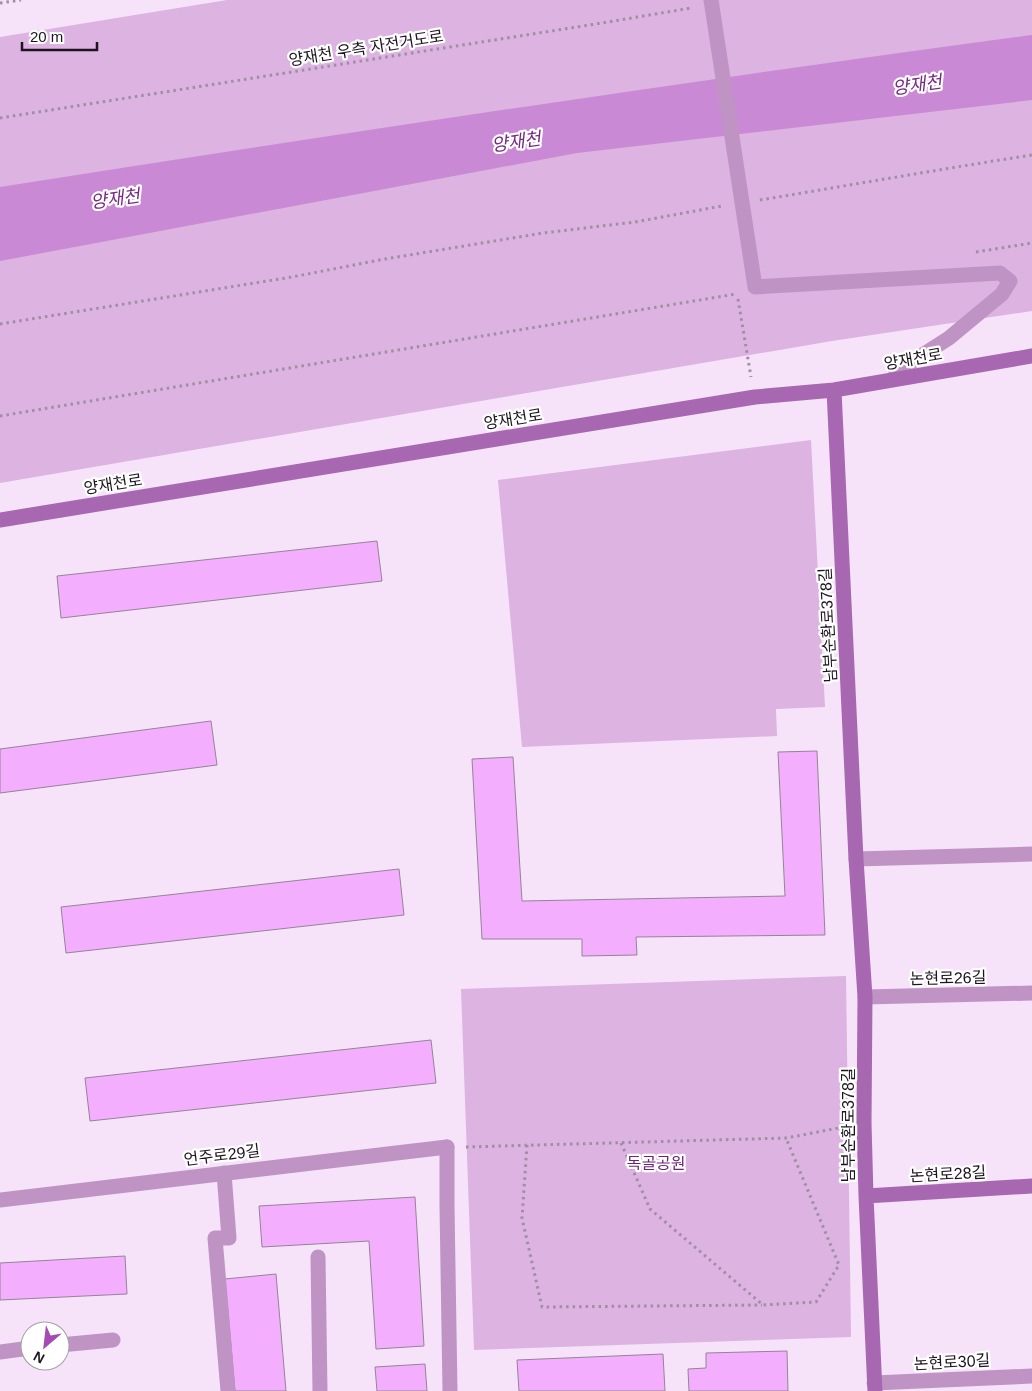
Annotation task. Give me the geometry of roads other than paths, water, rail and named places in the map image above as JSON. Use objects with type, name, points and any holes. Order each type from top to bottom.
[{"type":"street","points":[[704,3],[755,287],[1000,273],[1010,282],[1002,294],[949,338],[896,372]]},
{"type":"street","name":"양재천로","points":[[0,520],[755,397],[834,390],[1032,356]]},
{"type":"street","name":"남부순환로378길","points":[[834,390],[856,859],[865,997],[864,1123],[874,1387]]},
{"type":"street","points":[[856,859],[1032,854]]},
{"type":"street","name":"논현로26길","points":[[865,997],[1032,993]]},
{"type":"street","name":"언주로29길","points":[[0,1200],[447,1147],[450,1391]]},
{"type":"street","points":[[224,1173],[229,1238],[215,1238],[228,1391]]},
{"type":"street","name":"논현로28길","points":[[866,1196],[1032,1186]]},
{"type":"street","points":[[318,1257],[320,1391]]},
{"type":"street","points":[[70,1344],[113,1340]]},
{"type":"street","points":[[0,1352],[20,1349]]},
{"type":"street","name":"논현로30길","points":[[874,1387],[1032,1376]]},
{"type":"water","name":"양재천","points":[[1032,35],[1032,100],[577,153],[0,261],[0,187],[516,108]]},
{"type":"park label","name":"독골공원","points":[[656,1163]]}]
